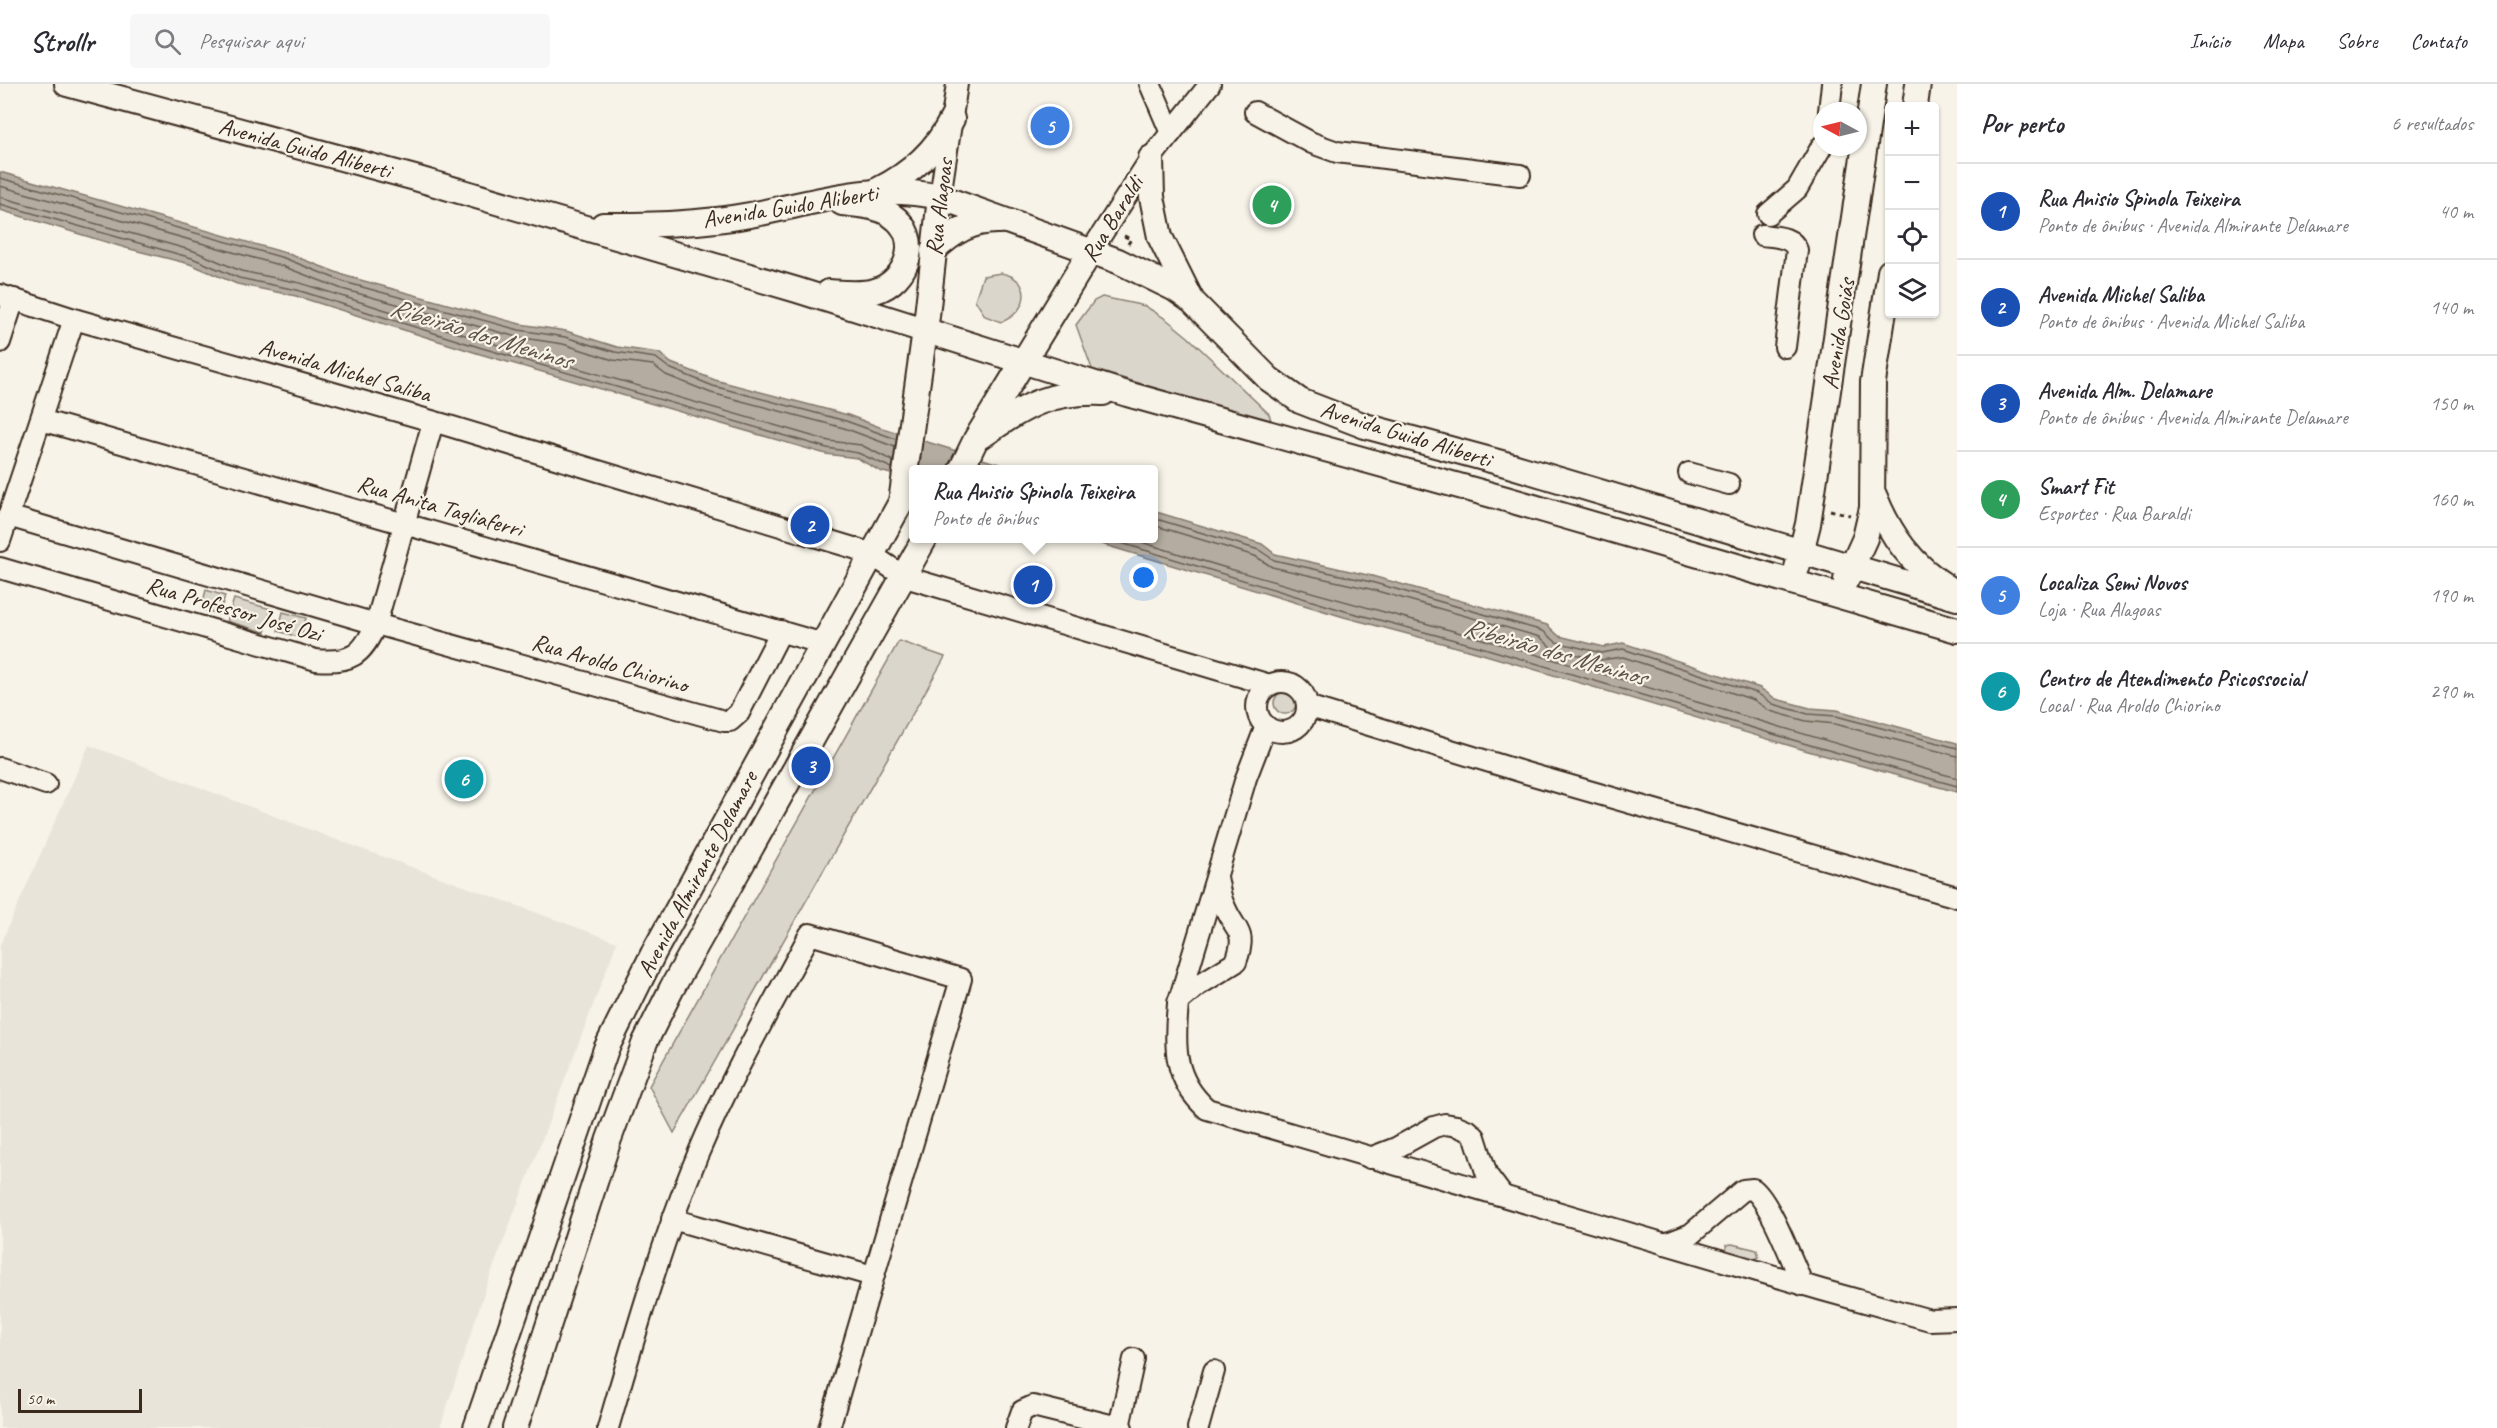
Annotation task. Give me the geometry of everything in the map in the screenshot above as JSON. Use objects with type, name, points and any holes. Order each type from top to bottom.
[{"type":"main road","name":"Avenida Guido Aliberti","points":[[67,84],[415,178],[796,290],[1127,394],[1506,499],[1957,630]]},
{"type":"main road","name":"Avenida Goiás","points":[[1793,582],[1811,506],[1874,84]]},
{"type":"main road","points":[[1916,102],[1918,84]]},
{"type":"main road","points":[[878,190],[900,178],[923,159],[944,133],[951,119]]},
{"type":"main road","points":[[1150,158],[1152,197],[1160,237],[1192,301]]},
{"type":"main road","name":"Avenida Guido Aliberti","points":[[577,225],[656,224],[723,219],[878,190],[916,192],[940,197],[1091,251],[1152,277],[1192,301],[1269,379],[1300,401],[1365,426],[1509,465],[1957,598]]},
{"type":"main road","name":"Rua Alagoas","points":[[924,331],[940,197]]},
{"type":"main road","points":[[796,290],[854,293],[873,291],[895,280],[902,273],[909,255],[906,233],[898,220],[890,214],[874,208],[817,200]]},
{"type":"main road","points":[[933,251],[952,234],[968,225],[984,221],[1011,221]]},
{"type":"main road","name":"Rua Baraldi","points":[[1024,360],[1091,251]]},
{"type":"main road","name":"Avenida Goiás","points":[[1839,596],[1853,567],[1870,519],[1874,495],[1873,382],[1885,304]]},
{"type":"main road","name":"Avenida Almirante Delamare","points":[[476,1428],[606,1049],[654,952],[901,502],[924,331]]},
{"type":"main road","points":[[963,465],[975,441],[1024,360]]},
{"type":"main road","points":[[975,441],[1017,412],[1043,399],[1075,393],[1127,394]]},
{"type":"main road","points":[[1874,495],[1887,524],[1913,561],[1932,578],[1957,593]]},
{"type":"main road","name":"Avenida Almirante Delamare","points":[[515,1428],[620,1109],[645,1042],[672,988],[922,543]]},
{"type":"main road","points":[[620,1109],[612,1113],[607,1112],[603,1099],[618,1052],[648,992],[654,952]]},
{"type":"street","name":"Rua Alagoas","points":[[940,197],[957,84]]},
{"type":"street","points":[[1150,84],[1171,133]]},
{"type":"street","name":"Rua Baraldi","points":[[1091,251],[1150,158],[1210,84]]},
{"type":"street","points":[[1830,102],[1832,84]]},
{"type":"street","points":[[1255,112],[1312,143],[1337,152],[1520,175]]},
{"type":"street","points":[[1768,214],[1797,189],[1816,156]]},
{"type":"street","points":[[1762,235],[1789,239],[1795,243],[1797,250],[1785,347]]},
{"type":"street","points":[[0,342],[7,297]]},
{"type":"street","name":"Avenida Michel Saliba","points":[[7,297],[74,319],[433,422],[872,555],[905,577],[1270,685]]},
{"type":"street","points":[[0,541],[74,319]]},
{"type":"street","name":"Rua Anita Tagliaferri","points":[[41,420],[405,522],[824,644]]},
{"type":"street","name":"Rua Professor José Ozi","points":[[0,568],[316,660],[337,662],[349,658],[361,651],[376,624],[433,422]]},
{"type":"street","points":[[1689,472],[1729,484]]},
{"type":"street","name":"Rua Aroldo Chiorino","points":[[8,516],[376,624],[724,722],[730,721],[739,713],[781,631]]},
{"type":"street","points":[[1278,682],[1294,685],[1301,690],[1307,706],[1306,714],[1297,727],[1281,732],[1266,726],[1258,713],[1260,697],[1270,685],[1278,682]]},
{"type":"street","points":[[1307,706],[1526,773],[1957,897]]},
{"type":"street","points":[[1266,726],[1246,778],[1178,1002],[1175,1039],[1184,1083],[1197,1100],[1208,1109],[1803,1285],[1930,1320],[1957,1320]]},
{"type":"street","points":[[0,768],[46,784]]},
{"type":"street","points":[[1178,1002],[1197,986],[1236,963],[1242,947],[1241,933],[1223,904],[1216,875]]},
{"type":"street","points":[[608,1428],[654,1271],[698,1154],[729,1087],[810,934],[961,979],[829,1428]]},
{"type":"street","points":[[1370,1158],[1396,1148],[1434,1127],[1445,1124],[1457,1126],[1469,1131],[1474,1137],[1487,1175],[1502,1195]]},
{"type":"street","points":[[1665,1244],[1691,1234],[1743,1190],[1753,1189],[1760,1194],[1768,1209],[1803,1285]]},
{"type":"street","points":[[672,1219],[873,1276]]},
{"type":"street","points":[[1016,1428],[1022,1411],[1033,1406],[1120,1428],[1134,1359]]},
{"type":"street","points":[[1198,1428],[1214,1371]]},
{"type":"path","points":[[1124,236],[1131,239]]},
{"type":"path","points":[[1811,506],[1870,519]]},
{"type":"shaded area","points":[[1001,273],[1012,276],[1019,282],[1024,296],[1017,311],[1001,322],[985,316],[975,300],[983,276]]},
{"type":"shaded area","points":[[1102,297],[1145,306],[1166,319],[1269,414],[1272,423],[1092,369],[1076,325],[1094,301]]},
{"type":"shaded area","points":[[206,590],[225,596],[219,614],[201,609]]},
{"type":"shaded area","points":[[234,599],[271,609],[265,632],[227,621]]},
{"type":"shaded area","points":[[283,612],[306,618],[301,638],[278,631]]},
{"type":"shaded area","points":[[899,641],[945,657],[674,1133],[649,1086]]},
{"type":"shaded area","points":[[1285,692],[1293,695],[1296,703],[1293,711],[1285,714],[1277,711],[1274,703],[1277,695]]},
{"type":"shaded area","points":[[89,745],[329,837],[617,942],[486,1287],[440,1428],[0,1428],[0,945]]},
{"type":"shaded area","points":[[1732,1244],[1757,1250],[1759,1257],[1753,1260],[1726,1254],[1726,1245]]},
{"type":"water","name":"Ribeirão dos Meninos","points":[[0,172],[286,253],[346,276],[520,324],[566,331],[617,347],[659,353],[671,363],[715,380],[848,415],[882,428],[1002,465],[909,465],[909,479],[880,471],[857,458],[826,454],[480,354],[296,296],[237,284],[190,264],[126,248],[0,210]]},
{"type":"water","name":"Ribeirão dos Meninos","points":[[1158,513],[1262,544],[1275,554],[1372,576],[1547,625],[1559,636],[1604,647],[1623,643],[1760,688],[1776,699],[1810,708],[1837,710],[1957,743],[1957,792],[1808,751],[1479,653],[1344,617],[1098,543],[1158,543]]},
{"type":"place","name":"Localiza Semi Novos","points":[[1050,126]]},
{"type":"place","name":"Smart Fit","points":[[1272,205]]},
{"type":"place","name":"Avenida Michel Saliba","points":[[810,525]]},
{"type":"place","name":"Rua Anisio Spinola Teixeira","points":[[1033,585]]},
{"type":"place","name":"Avenida Alm. Delamare","points":[[811,766]]},
{"type":"place","name":"Centro de Atendimento Psicossocial","points":[[464,779]]}]
